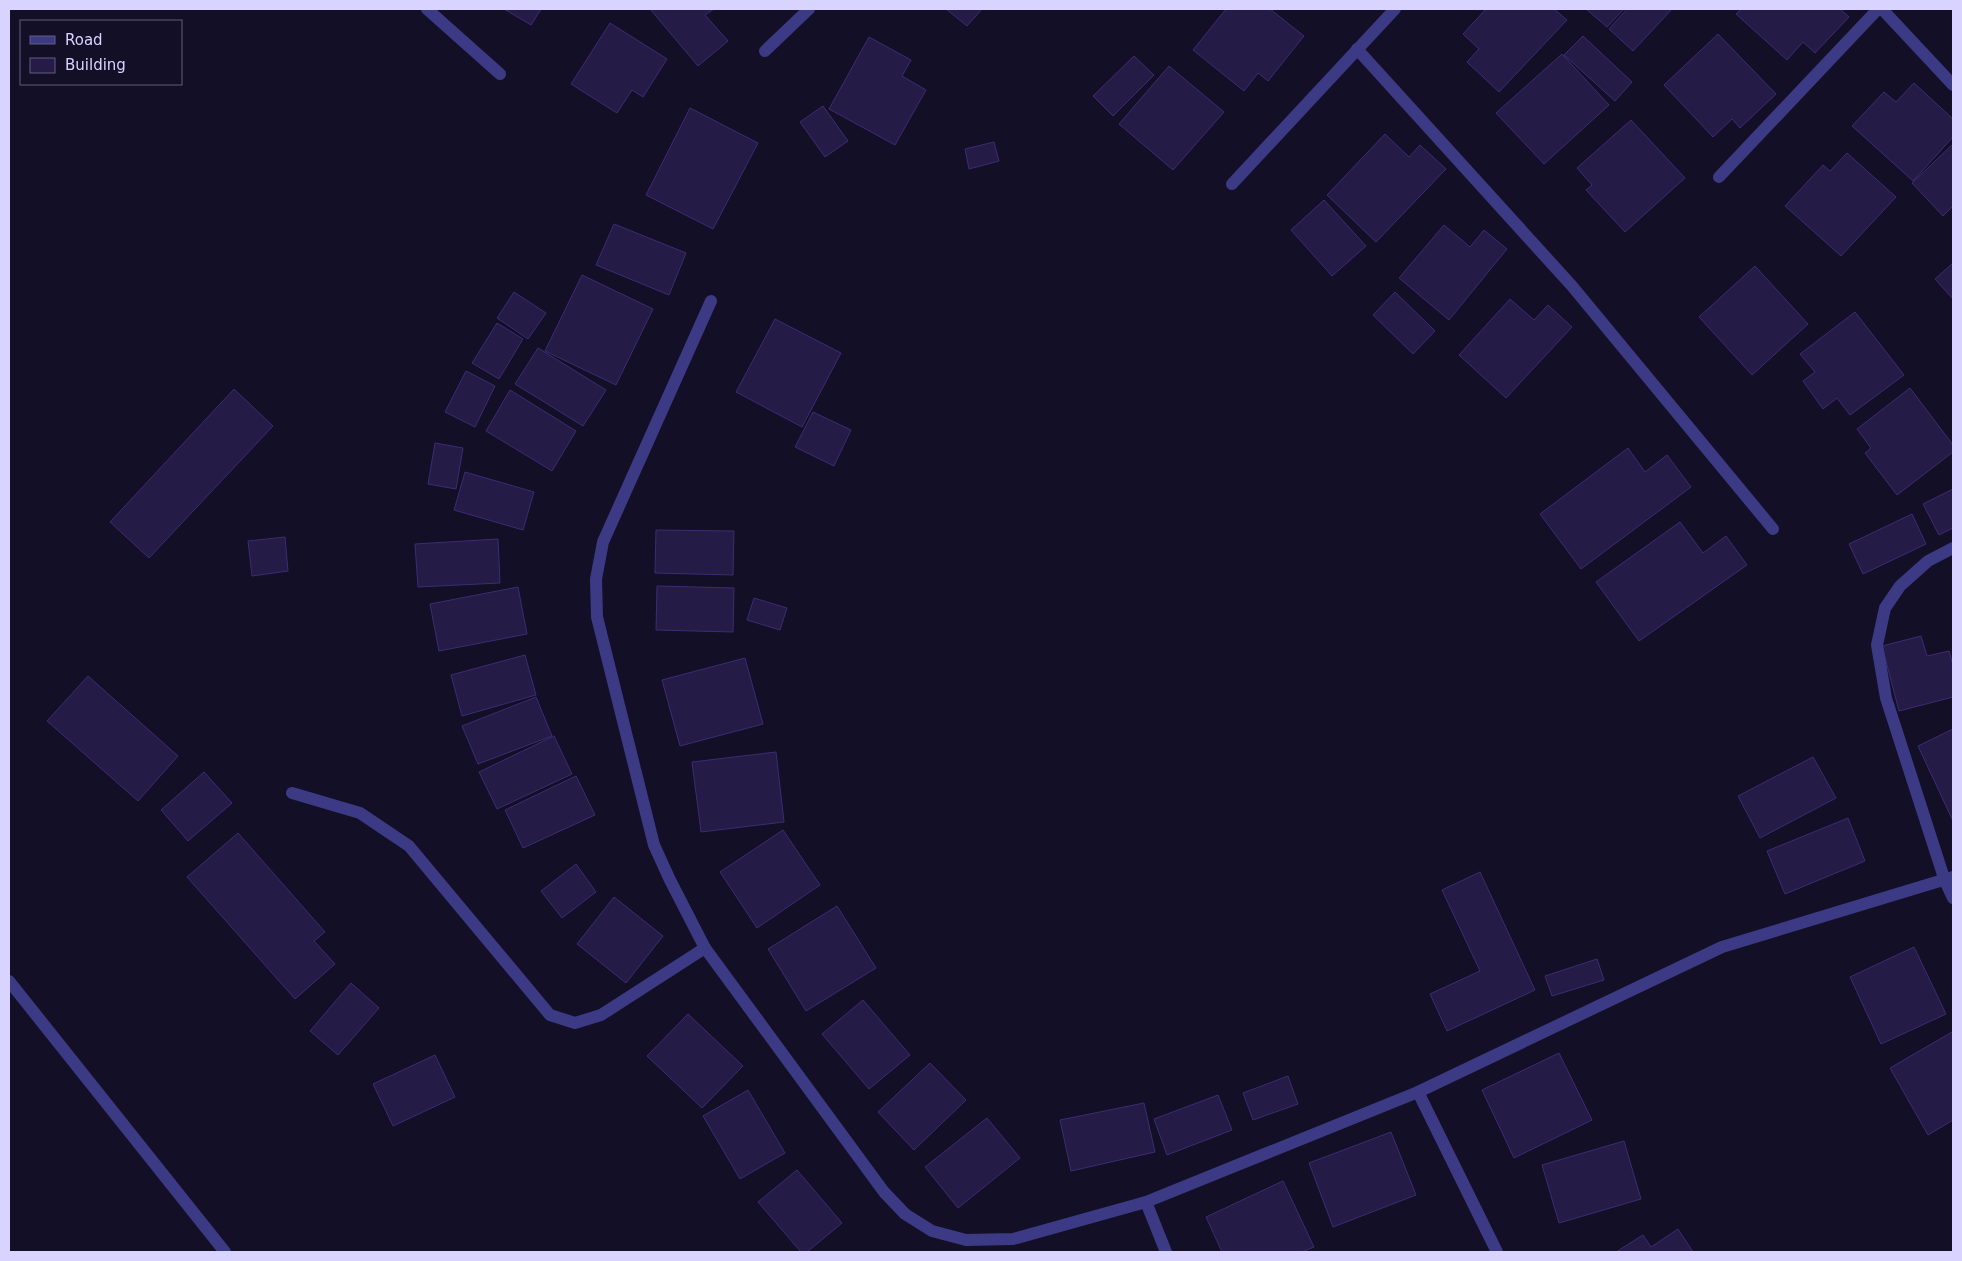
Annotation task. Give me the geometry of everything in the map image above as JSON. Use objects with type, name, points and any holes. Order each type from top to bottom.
[{"type":"street","points":[[427,9],[500,74]]},
{"type":"street","points":[[765,51],[809,9]]},
{"type":"street","points":[[1232,184],[1395,9]]},
{"type":"street","points":[[1719,177],[1878,9]]},
{"type":"street","points":[[1882,9],[1953,85]]},
{"type":"street","points":[[1357,49],[1572,286],[1772,529]]},
{"type":"street","points":[[711,301],[603,542],[596,579],[597,617],[654,846],[706,948],[884,1192],[906,1214],[932,1231],[966,1240],[1012,1239],[1146,1202],[1418,1092],[1722,947],[1949,879]]},
{"type":"street","points":[[1953,548],[1928,562],[1900,586],[1885,608],[1877,645],[1886,698],[1949,879],[1953,898]]},
{"type":"street","points":[[292,793],[360,813],[410,846],[550,1016],[575,1023],[601,1015],[706,948]]},
{"type":"street","points":[[9,981],[225,1252]]},
{"type":"street","points":[[1418,1092],[1497,1252]]},
{"type":"street","points":[[1146,1202],[1166,1252]]},
{"type":"building","points":[[504,9],[541,9],[531,25]]},
{"type":"building","points":[[650,9],[714,9],[705,15],[728,41],[698,66]]},
{"type":"building","points":[[946,9],[982,9],[967,26]]},
{"type":"building","points":[[1226,9],[1270,9],[1304,36],[1268,81],[1258,73],[1244,91],[1193,50]]},
{"type":"building","points":[[1486,9],[1554,9],[1567,20],[1499,92],[1467,62],[1479,49],[1463,34]]},
{"type":"building","points":[[1586,9],[1624,9],[1607,27]]},
{"type":"building","points":[[1627,9],[1672,9],[1633,51],[1609,29]]},
{"type":"building","points":[[1741,9],[1840,9],[1849,17],[1815,53],[1803,42],[1787,60],[1736,14]]},
{"type":"building","points":[[610,23],[667,59],[643,97],[632,90],[617,113],[571,84]]},
{"type":"building","points":[[1718,34],[1776,94],[1740,128],[1732,119],[1713,137],[1664,85]]},
{"type":"building","points":[[1583,36],[1632,82],[1615,101],[1564,55]]},
{"type":"building","points":[[869,37],[911,60],[902,76],[926,90],[895,145],[829,109]]},
{"type":"building","points":[[1562,54],[1609,105],[1544,164],[1496,113]]},
{"type":"building","points":[[1134,56],[1154,75],[1113,116],[1093,96]]},
{"type":"building","points":[[1169,66],[1224,112],[1173,170],[1119,124]]},
{"type":"building","points":[[1914,83],[1953,119],[1953,137],[1913,181],[1852,126],[1884,92],[1896,102]]},
{"type":"building","points":[[823,106],[848,141],[825,157],[800,122]]},
{"type":"building","points":[[690,108],[758,143],[713,229],[646,195]]},
{"type":"building","points":[[1631,120],[1685,178],[1625,232],[1586,190],[1592,185],[1577,168]]},
{"type":"building","points":[[1385,134],[1409,157],[1420,145],[1446,169],[1376,242],[1327,195]]},
{"type":"building","points":[[994,142],[999,161],[969,169],[965,149]]},
{"type":"building","points":[[1953,144],[1953,206],[1943,216],[1912,183]]},
{"type":"building","points":[[1847,153],[1896,197],[1841,256],[1785,206],[1823,165],[1830,171]]},
{"type":"building","points":[[1324,200],[1366,246],[1332,276],[1291,230]]},
{"type":"building","points":[[614,224],[686,253],[669,295],[596,265]]},
{"type":"building","points":[[1444,225],[1470,247],[1484,230],[1507,249],[1449,320],[1399,278]]},
{"type":"building","points":[[1953,263],[1953,299],[1935,279]]},
{"type":"building","points":[[1755,266],[1808,324],[1752,375],[1699,317]]},
{"type":"building","points":[[582,275],[653,309],[616,385],[545,351]]},
{"type":"building","points":[[514,292],[546,313],[528,339],[497,318]]},
{"type":"building","points":[[1395,292],[1435,331],[1413,354],[1373,315]]},
{"type":"building","points":[[1510,299],[1534,320],[1548,305],[1572,327],[1506,398],[1459,355]]},
{"type":"building","points":[[1855,312],[1904,375],[1850,415],[1837,398],[1823,409],[1803,381],[1815,372],[1800,354]]},
{"type":"building","points":[[775,319],[841,353],[802,427],[736,392]]},
{"type":"building","points":[[497,323],[523,339],[499,379],[472,363]]},
{"type":"building","points":[[538,348],[606,390],[583,426],[515,384]]},
{"type":"building","points":[[466,371],[495,386],[475,427],[445,412]]},
{"type":"building","points":[[1910,388],[1953,445],[1953,452],[1897,495],[1865,453],[1871,448],[1857,429]]},
{"type":"building","points":[[234,389],[273,426],[149,558],[110,522]]},
{"type":"building","points":[[510,390],[576,431],[552,471],[486,431]]},
{"type":"building","points":[[813,412],[851,430],[834,466],[795,447]]},
{"type":"building","points":[[435,443],[463,448],[456,489],[428,484]]},
{"type":"building","points":[[1628,448],[1645,472],[1667,455],[1691,487],[1581,569],[1540,514]]},
{"type":"building","points":[[465,472],[534,492],[523,530],[454,510]]},
{"type":"building","points":[[1953,489],[1953,528],[1939,535],[1923,504]]},
{"type":"building","points":[[1912,514],[1926,544],[1863,574],[1849,544]]},
{"type":"building","points":[[1680,522],[1703,553],[1726,536],[1747,565],[1639,641],[1596,582]]},
{"type":"building","points":[[656,530],[734,531],[733,575],[655,573]]},
{"type":"building","points":[[285,537],[288,571],[252,576],[248,541]]},
{"type":"building","points":[[498,539],[500,583],[418,587],[415,544]]},
{"type":"building","points":[[657,586],[734,588],[733,632],[656,630]]},
{"type":"building","points":[[518,587],[527,634],[439,651],[430,604]]},
{"type":"building","points":[[754,598],[787,608],[780,630],[747,620]]},
{"type":"building","points":[[1921,636],[1927,656],[1949,651],[1953,665],[1953,697],[1899,711],[1882,646]]},
{"type":"building","points":[[525,655],[536,695],[462,716],[451,675]]},
{"type":"building","points":[[745,658],[763,724],[680,746],[662,680]]},
{"type":"building","points":[[88,676],[178,756],[138,801],[47,721]]},
{"type":"building","points":[[536,697],[552,736],[478,764],[462,726]]},
{"type":"building","points":[[1953,729],[1953,821],[1918,746]]},
{"type":"building","points":[[554,736],[572,774],[497,809],[479,772]]},
{"type":"building","points":[[776,752],[784,822],[701,832],[692,762]]},
{"type":"building","points":[[1813,757],[1836,798],[1760,838],[1738,796]]},
{"type":"building","points":[[204,772],[232,803],[188,841],[161,810]]},
{"type":"building","points":[[576,776],[595,815],[523,848],[505,810]]},
{"type":"building","points":[[1848,818],[1865,861],[1785,894],[1767,851]]},
{"type":"building","points":[[783,830],[820,885],[757,928],[720,872]]},
{"type":"building","points":[[238,833],[325,932],[314,941],[335,964],[295,999],[187,877]]},
{"type":"building","points":[[576,864],[596,892],[562,918],[541,891]]},
{"type":"building","points":[[1480,872],[1535,990],[1447,1031],[1430,994],[1480,971],[1442,890]]},
{"type":"building","points":[[614,897],[663,936],[626,983],[577,944]]},
{"type":"building","points":[[837,906],[876,968],[806,1011],[768,949]]},
{"type":"building","points":[[1914,947],[1946,1014],[1881,1044],[1850,977]]},
{"type":"building","points":[[1597,959],[1604,980],[1552,996],[1545,976]]},
{"type":"building","points":[[351,983],[379,1008],[338,1055],[310,1031]]},
{"type":"building","points":[[863,1000],[910,1055],[869,1089],[822,1034]]},
{"type":"building","points":[[688,1014],[743,1066],[702,1108],[647,1056]]},
{"type":"building","points":[[1952,1032],[1953,1120],[1928,1135],[1890,1068]]},
{"type":"building","points":[[1559,1053],[1592,1120],[1514,1158],[1482,1090]]},
{"type":"building","points":[[435,1055],[455,1097],[393,1126],[373,1084]]},
{"type":"building","points":[[930,1063],[966,1100],[914,1150],[878,1112]]},
{"type":"building","points":[[1288,1076],[1298,1104],[1253,1120],[1243,1093]]},
{"type":"building","points":[[748,1090],[785,1153],[740,1179],[703,1116]]},
{"type":"building","points":[[1218,1095],[1232,1130],[1167,1155],[1154,1119]]},
{"type":"building","points":[[1144,1103],[1155,1152],[1071,1171],[1060,1120]]},
{"type":"building","points":[[987,1118],[1020,1158],[958,1208],[925,1167]]},
{"type":"building","points":[[1391,1132],[1416,1195],[1333,1227],[1309,1163]]},
{"type":"building","points":[[1624,1141],[1641,1199],[1559,1223],[1542,1165]]},
{"type":"building","points":[[797,1170],[842,1223],[807,1252],[801,1252],[758,1202]]},
{"type":"building","points":[[1283,1181],[1314,1247],[1302,1252],[1222,1252],[1206,1217]]},
{"type":"building","points":[[1678,1229],[1693,1252],[1616,1252],[1643,1235],[1651,1247]]}]
